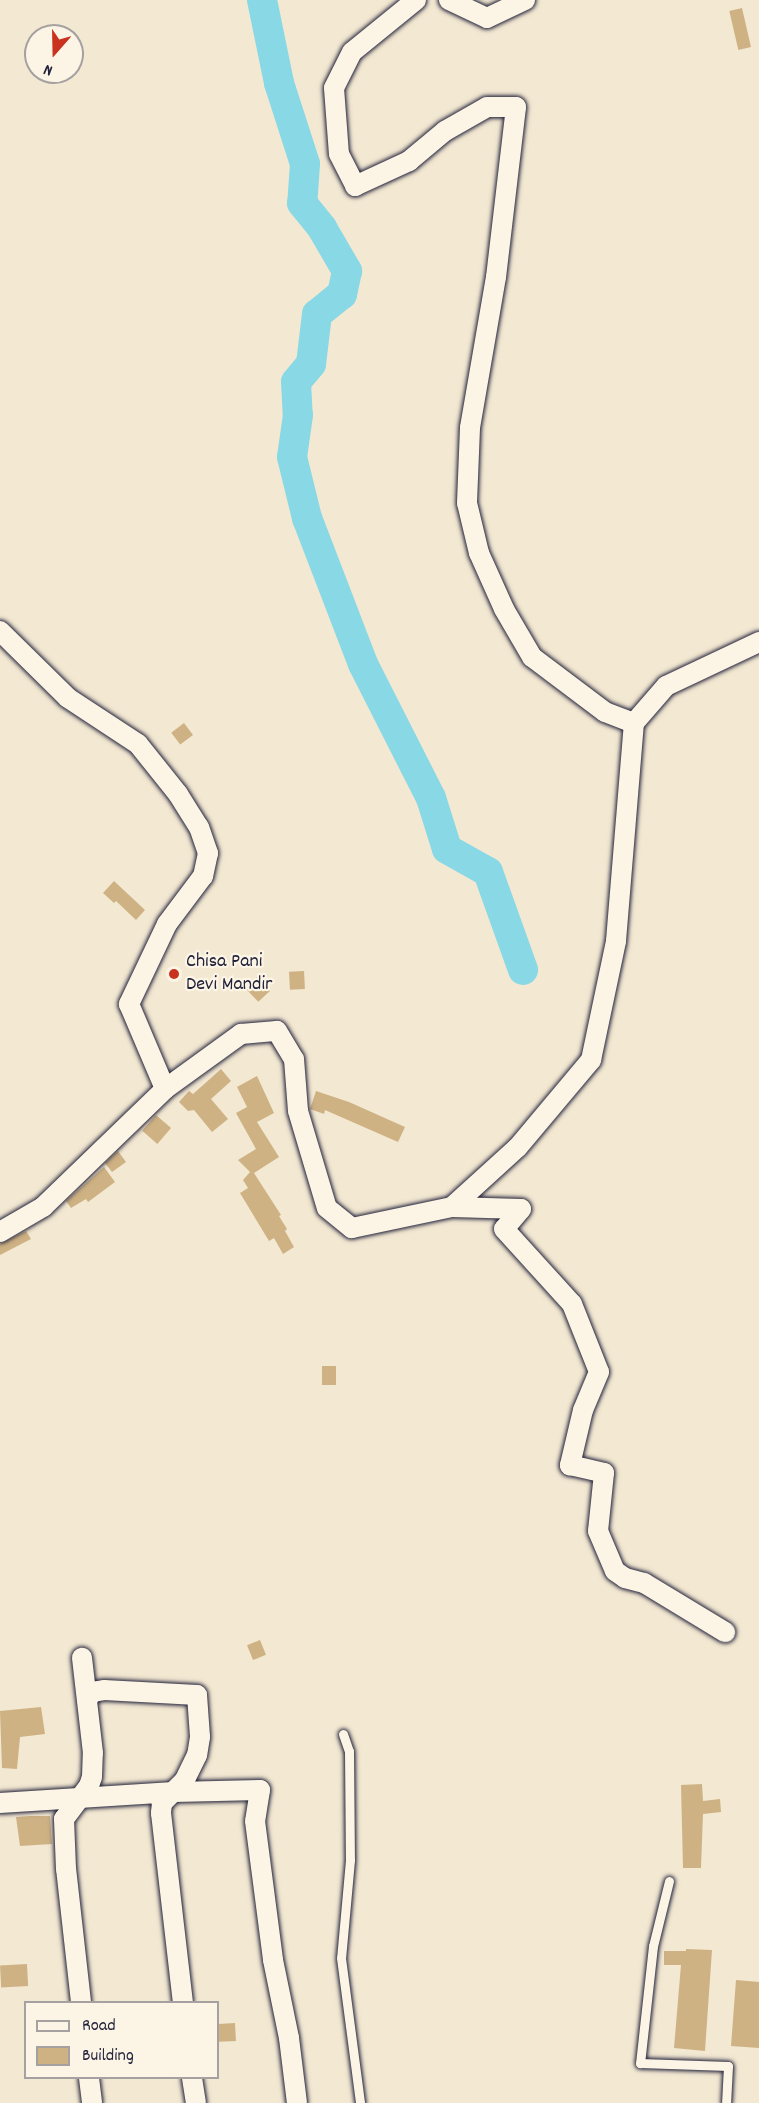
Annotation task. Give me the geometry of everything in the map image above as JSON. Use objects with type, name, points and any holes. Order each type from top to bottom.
[{"type":"street","points":[[416,0],[352,52],[334,88],[339,154],[355,186],[409,161],[445,131],[486,106],[516,107],[496,277],[470,428],[467,503],[479,553],[504,609],[532,657],[605,712],[634,723]]},
{"type":"street","points":[[449,0],[487,18],[525,0]]},
{"type":"street","points":[[0,631],[68,698],[138,744],[178,795],[199,827],[208,853],[203,876],[167,924],[129,1004],[165,1089]]},
{"type":"street","points":[[452,1207],[518,1147],[591,1060],[616,941],[634,723],[666,686],[759,642]]},
{"type":"street","points":[[0,1232],[42,1206],[165,1089],[240,1034],[277,1031],[294,1059],[298,1111],[327,1209],[352,1228],[452,1207],[521,1209],[504,1229],[572,1304],[599,1372],[583,1410],[570,1465],[604,1473],[598,1531],[615,1571],[625,1578],[644,1582],[725,1632]]},
{"type":"street","points":[[81,2001],[66,1869],[64,1819],[89,1786],[92,1778],[93,1753],[82,1658]]},
{"type":"street","points":[[87,1700],[93,1692],[104,1690],[197,1695],[200,1737],[197,1755],[184,1780],[162,1803],[161,1813],[183,2001]]},
{"type":"street","points":[[0,1803],[174,1792],[260,1790],[255,1821],[273,1960],[289,2038],[297,2103]]},
{"type":"street","points":[[89,2079],[92,2103]]},
{"type":"street","points":[[192,2079],[195,2103]]},
{"type":"lane","points":[[343,1734],[349,1751],[350,1860],[341,1958],[360,2103]]},
{"type":"lane","points":[[669,1881],[653,1946],[640,2062],[728,2066],[726,2103]]},
{"type":"building","points":[[742,8],[751,47],[738,50],[729,11]]},
{"type":"building","points":[[184,723],[193,735],[180,745],[171,733]]},
{"type":"building","points":[[114,881],[145,910],[136,920],[116,901],[114,903],[103,893]]},
{"type":"building","points":[[304,971],[305,989],[290,990],[289,972]]},
{"type":"building","points":[[257,977],[270,991],[258,1002],[245,988]]},
{"type":"building","points":[[221,1069],[231,1081],[211,1099],[228,1119],[212,1132],[194,1110],[188,1111],[179,1102],[189,1091],[193,1094]]},
{"type":"building","points":[[257,1076],[274,1113],[257,1122],[279,1157],[254,1173],[281,1215],[279,1216],[287,1229],[285,1231],[294,1247],[283,1254],[274,1238],[269,1241],[240,1193],[248,1188],[243,1180],[250,1172],[238,1160],[256,1149],[236,1113],[247,1107],[237,1087]]},
{"type":"building","points":[[316,1091],[349,1102],[405,1127],[398,1142],[325,1110],[324,1114],[310,1109]]},
{"type":"building","points":[[156,1115],[171,1128],[157,1144],[142,1131]]},
{"type":"building","points":[[118,1151],[126,1162],[112,1172],[105,1163]]},
{"type":"building","points":[[104,1167],[115,1182],[88,1202],[86,1199],[71,1208],[66,1201]]},
{"type":"building","points":[[26,1231],[31,1239],[0,1255],[0,1244]]},
{"type":"building","points":[[322,1366],[336,1366],[336,1385],[322,1385]]},
{"type":"building","points":[[260,1640],[266,1655],[253,1660],[247,1645]]},
{"type":"building","points":[[41,1707],[45,1734],[20,1737],[17,1769],[2,1768],[0,1711]]},
{"type":"building","points":[[702,1784],[703,1801],[720,1799],[721,1812],[703,1814],[701,1868],[683,1868],[681,1785]]},
{"type":"building","points":[[50,1816],[52,1844],[20,1846],[16,1817]]},
{"type":"building","points":[[686,1949],[712,1950],[705,2051],[674,2048],[681,1965],[664,1965],[664,1951],[686,1951]]},
{"type":"building","points":[[27,1964],[28,1986],[1,1987],[0,1965]]},
{"type":"building","points":[[736,1980],[759,1982],[759,2048],[731,2046]]},
{"type":"building","points":[[235,2023],[236,2041],[219,2042],[219,2024]]},
{"type":"waterway","points":[[262,0],[279,83],[305,164],[302,203],[322,228],[347,271],[342,294],[317,314],[311,364],[296,382],[298,415],[292,457],[307,518],[363,664],[431,798],[447,849],[488,872],[523,970]]},
{"type":"place","name":"Chisa Pani Devi Mandir","points":[[174,974]]}]
